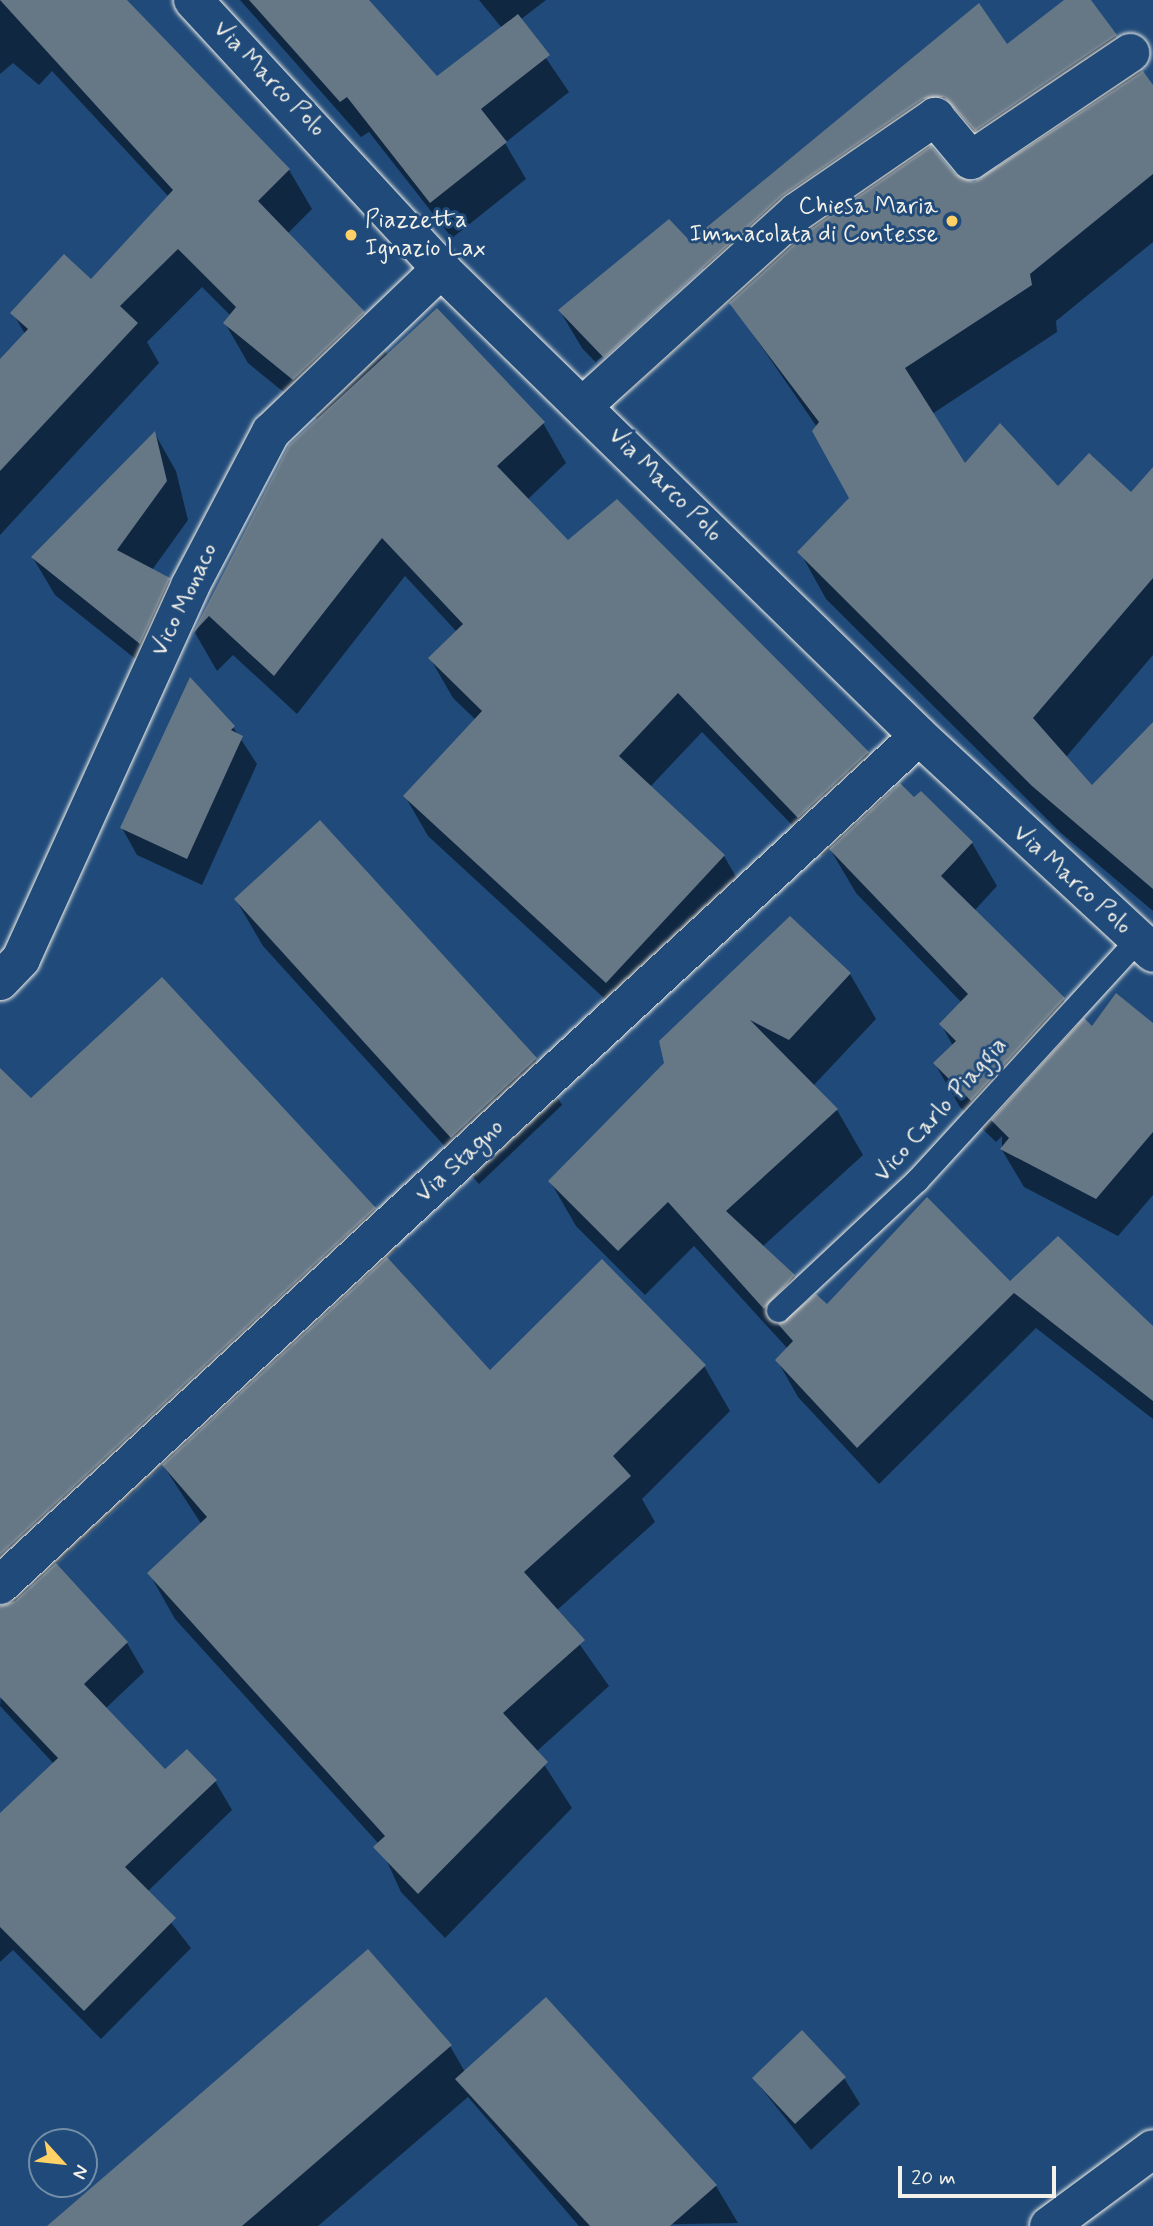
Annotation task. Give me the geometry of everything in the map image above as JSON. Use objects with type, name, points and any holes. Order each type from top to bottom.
[{"type":"street","name":"Via Marco Polo","points":[[193,0],[441,269],[584,405],[919,736],[1145,947]]},
{"type":"street","points":[[584,405],[797,212],[935,117],[971,160],[1130,53]]},
{"type":"street","name":"Vico Monaco","points":[[0,981],[21,959],[190,586],[271,432],[441,269]]},
{"type":"street","name":"Via Stagno","points":[[0,1585],[919,736]]},
{"type":"street","points":[[1049,2226],[1153,2149]]},
{"type":"lane","name":"Vico Carlo Piaggia","points":[[778,1310],[917,1180],[1145,947]]},
{"type":"building","points":[[0,0],[127,0],[290,169],[258,201],[365,312],[293,380],[223,323],[236,307],[178,249],[120,306],[138,323],[0,471],[0,359],[28,329],[10,313],[64,254],[91,279],[173,190]]},
{"type":"building","points":[[249,0],[369,0],[437,76],[518,14],[550,55],[481,109],[507,142],[430,203],[347,97],[340,102]]},
{"type":"building","points":[[1064,0],[1091,0],[1117,35],[975,131],[944,97],[923,99],[782,196],[604,358],[558,310],[669,219],[690,241],[979,3],[1007,44]]},
{"type":"building","points":[[1143,71],[1153,85],[1153,174],[1030,274],[1032,285],[905,368],[965,463],[1000,423],[1058,486],[1089,453],[1131,492],[1153,467],[1153,578],[1033,718],[1092,785],[1153,722],[1153,889],[1032,786],[797,552],[849,498],[812,431],[819,422],[729,303],[811,229],[931,146],[955,174],[974,182]]},
{"type":"building","points":[[437,308],[545,422],[497,466],[568,540],[617,499],[869,752],[798,818],[678,693],[619,756],[725,855],[606,983],[403,796],[482,711],[428,658],[463,624],[382,538],[274,676],[209,616],[193,633],[289,445]]},
{"type":"building","points":[[155,431],[167,481],[117,550],[170,578],[140,644],[31,557]]},
{"type":"building","points":[[190,677],[235,726],[231,730],[243,736],[187,859],[120,828]]},
{"type":"building","points":[[900,783],[914,797],[921,791],[973,842],[941,876],[1065,998],[971,1101],[933,1063],[956,1041],[939,1024],[968,994],[829,849]]},
{"type":"building","points":[[320,820],[537,1058],[451,1138],[234,899]]},
{"type":"building","points":[[790,916],[851,973],[789,1040],[750,1020],[838,1109],[726,1211],[795,1275],[764,1309],[668,1202],[618,1251],[548,1181],[664,1063],[659,1041]]},
{"type":"building","points":[[162,977],[376,1208],[0,1555],[0,1068],[31,1098]]},
{"type":"building","points":[[1116,993],[1153,1023],[1153,1132],[1096,1199],[1000,1149],[1009,1138],[991,1120],[1084,1018],[1092,1026]]},
{"type":"building","points":[[927,1197],[1010,1281],[1058,1236],[1153,1326],[1153,1401],[1014,1293],[857,1448],[775,1360],[793,1341],[778,1324],[816,1294],[827,1304]]},
{"type":"building","points":[[387,1257],[490,1370],[602,1259],[706,1365],[613,1456],[631,1476],[524,1572],[585,1640],[503,1713],[548,1762],[418,1894],[373,1847],[385,1836],[147,1573],[207,1517],[162,1465]]},
{"type":"building","points":[[56,1563],[128,1642],[84,1684],[165,1769],[187,1749],[217,1780],[125,1867],[176,1918],[84,2011],[0,1927],[0,1813],[58,1758],[0,1697],[0,1606],[15,1601]]},
{"type":"building","points":[[368,1949],[452,2045],[242,2226],[47,2226],[79,2198],[98,2198],[98,2182]]},
{"type":"building","points":[[546,1997],[717,2185],[670,2226],[590,2226],[455,2079]]},
{"type":"building","points":[[802,2030],[846,2077],[795,2124],[752,2078]]},
{"type":"place","name":"Chiesa Maria Immacolata di Contesse","points":[[952,221]]},
{"type":"place","name":"Piazzetta Ignazio Lax","points":[[351,235]]}]
